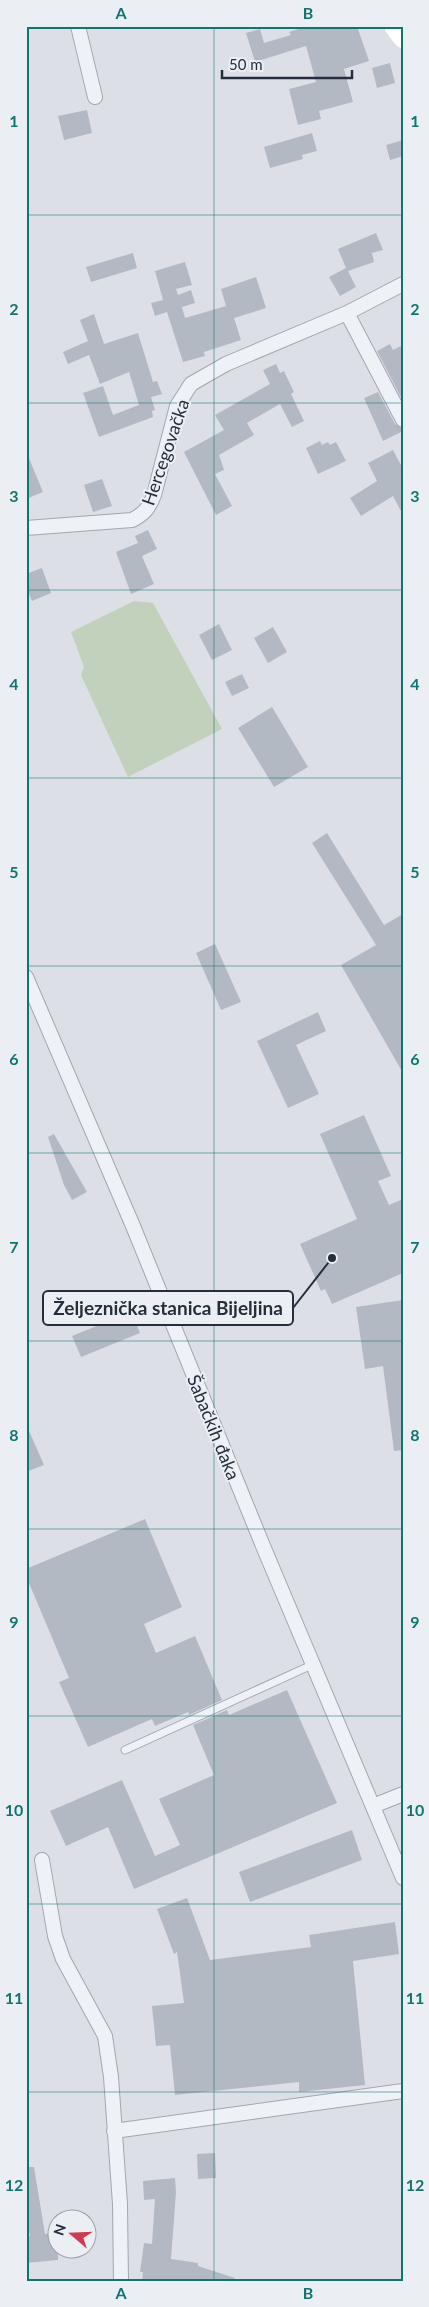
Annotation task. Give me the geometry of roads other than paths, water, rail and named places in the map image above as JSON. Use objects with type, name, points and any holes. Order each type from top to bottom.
[{"type":"main road","points":[[394,26],[403,38]]},
{"type":"street","points":[[78,26],[95,97]]},
{"type":"street","name":"Hercegovačka","points":[[26,528],[132,520],[140,516],[149,508],[177,406],[191,384],[226,364],[347,313],[403,284]]},
{"type":"street","points":[[347,313],[403,420]]},
{"type":"street","name":"Šabačkih đaka","points":[[26,977],[133,1226],[263,1546],[403,1878]]},
{"type":"street","points":[[373,1806],[403,1794]]},
{"type":"street","points":[[42,1860],[55,1936],[63,1959],[105,2036],[112,2077],[120,2204],[121,2281]]},
{"type":"street","points":[[114,2131],[403,2090]]},
{"type":"lane","points":[[125,1750],[314,1664]]},
{"type":"place","name":"Željeznička stanica Bijeljina","points":[[332,1258]]}]
